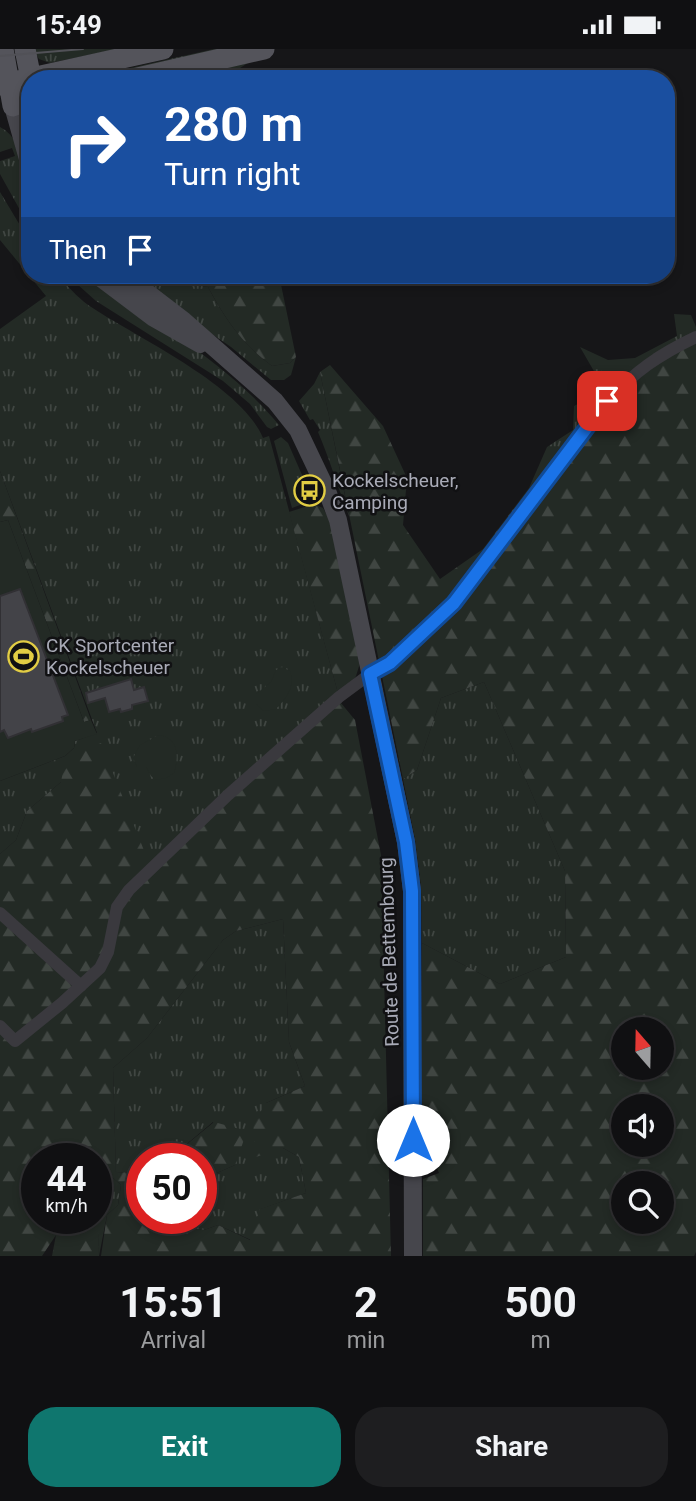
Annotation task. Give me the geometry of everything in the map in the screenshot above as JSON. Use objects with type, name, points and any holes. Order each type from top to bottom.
[{"type":"main road","points":[[4,49],[4,84],[14,106],[21,132]]},
{"type":"main road","points":[[25,49],[29,70]]},
{"type":"main road","points":[[71,70],[163,49]]},
{"type":"main road","points":[[172,70],[264,49]]},
{"type":"main road","name":"Route de Bettembourg","points":[[109,284],[154,318],[225,357]]},
{"type":"main road","name":"Route de Bettembourg","points":[[135,284],[262,388],[292,420],[327,491],[345,545],[406,842],[412,891],[413,1256]]},
{"type":"street","points":[[0,1026],[15,1041],[100,968],[108,952],[117,907],[129,890],[238,786],[339,697],[390,663],[454,603],[607,401],[636,372],[670,349],[696,337]]},
{"type":"street","points":[[0,913],[81,986]]},
{"type":"green space","points":[[33,49],[117,49],[50,63],[39,59]]},
{"type":"green space","points":[[214,49],[235,49],[142,70],[121,70]]},
{"type":"green space","points":[[254,59],[237,70],[217,70]]},
{"type":"green space","points":[[0,127],[10,134],[21,154],[21,212],[0,174],[0,161],[15,156],[12,148],[0,152]]},
{"type":"green space","points":[[0,192],[21,227],[21,266],[0,240]]},
{"type":"green space","points":[[36,284],[66,284],[88,305],[211,381],[251,418],[263,438],[269,436],[339,697],[151,868],[61,782],[27,811],[16,840],[0,854],[0,781],[65,756],[74,748],[75,741],[97,733],[0,471],[0,329],[46,296]]},
{"type":"green space","points":[[77,284],[104,284],[214,363],[237,382],[279,425],[271,429],[267,427],[250,404],[223,381],[96,301]]},
{"type":"green space","points":[[147,284],[208,287],[236,331],[272,366],[290,363],[296,357],[291,375],[284,380],[271,380],[231,347],[161,299]]},
{"type":"green space","points":[[188,284],[281,284],[296,357],[290,363],[272,366],[251,349],[235,330],[208,287]]},
{"type":"green space","points":[[674,314],[691,315],[696,327],[696,337],[493,549],[483,549],[529,488],[547,447],[573,430],[574,406],[593,396],[602,385],[580,347],[608,360],[635,358],[677,336]]},
{"type":"green space","points":[[696,337],[694,1256],[423,1256],[423,1179],[439,1173],[422,1130],[422,943],[500,984],[566,957],[565,871],[484,682],[441,698],[417,770],[403,779],[320,372],[330,365],[383,426],[407,478],[403,525],[440,579],[483,549],[493,548],[607,401]]},
{"type":"green space","points":[[320,372],[349,516],[318,432],[320,430],[313,419],[310,420],[299,401],[314,384]]},
{"type":"green space","points":[[281,437],[288,443],[313,500],[292,508],[274,441]]},
{"type":"green space","points":[[0,471],[91,720],[84,722],[8,520],[0,522]]},
{"type":"green space","points":[[314,504],[323,508],[331,523],[360,663],[341,703],[355,720],[381,855],[391,1256],[101,1256],[104,1234],[112,1234],[112,1210],[118,1205],[121,1185],[112,1177],[112,1143],[21,1143],[21,1234],[98,1234],[99,1256],[52,1256],[56,1235],[42,1256],[0,1256],[0,854],[16,840],[27,811],[61,782],[64,765],[83,749],[101,743],[151,868],[339,697],[289,512]],"holes":[[[283,919],[289,1042],[305,1086],[266,1103],[253,1124],[256,1157],[283,1148],[299,1157],[306,1193],[260,1209],[250,1240],[218,1225],[217,1234],[126,1234],[126,1172],[116,1173],[113,1068],[147,1038],[223,940],[236,931]]]},
{"type":"green space","points":[[8,520],[84,722],[91,720],[97,734],[75,741],[74,748],[65,756],[0,781],[0,522]]},
{"type":"green space","points":[[282,667],[290,671],[289,692],[276,709],[264,711],[256,704],[256,694],[271,682],[276,670]]},
{"type":"green space","points":[[484,682],[565,871],[566,957],[500,984],[422,943],[421,886],[403,779],[417,770],[441,698]]},
{"type":"green space","points":[[159,735],[174,744],[177,761],[174,773],[156,780],[146,767],[137,767],[133,758],[140,745]]},
{"type":"green space","points":[[283,919],[289,1042],[305,1086],[266,1103],[283,1148],[299,1157],[306,1193],[261,1209],[251,1240],[217,1225],[217,1173],[235,1165],[213,1122],[188,1143],[126,1143],[126,1172],[116,1173],[113,1068],[147,1038],[223,940],[236,931]]},
{"type":"green space","points":[[214,1122],[247,1131],[235,1165],[217,1173],[217,1143],[188,1143]]},
{"type":"green space","points":[[112,1177],[121,1185],[118,1205],[112,1210]]},
{"type":"green space","points":[[98,1234],[103,1234],[99,1256]]},
{"type":"building","name":"CK Sportcenter Kockelscheuer","points":[[20,589],[68,715],[62,717],[63,721],[8,738],[4,730],[0,732],[0,596]]},
{"type":"building","points":[[131,679],[134,690],[144,687],[148,701],[132,705],[132,709],[121,712],[120,709],[109,712],[105,698],[88,703],[86,693]]},
{"type":"tram line","points":[[0,56],[83,49]]},
{"type":"place","name":"Kockelscheuer, Camping","points":[[309,491]]},
{"type":"place","name":"CK Sportcenter Kockelscheuer","points":[[23,656]]},
{"type":"route","points":[[413,1140],[412,891],[406,842],[370,674],[390,663],[454,603],[493,548],[607,401]]}]
